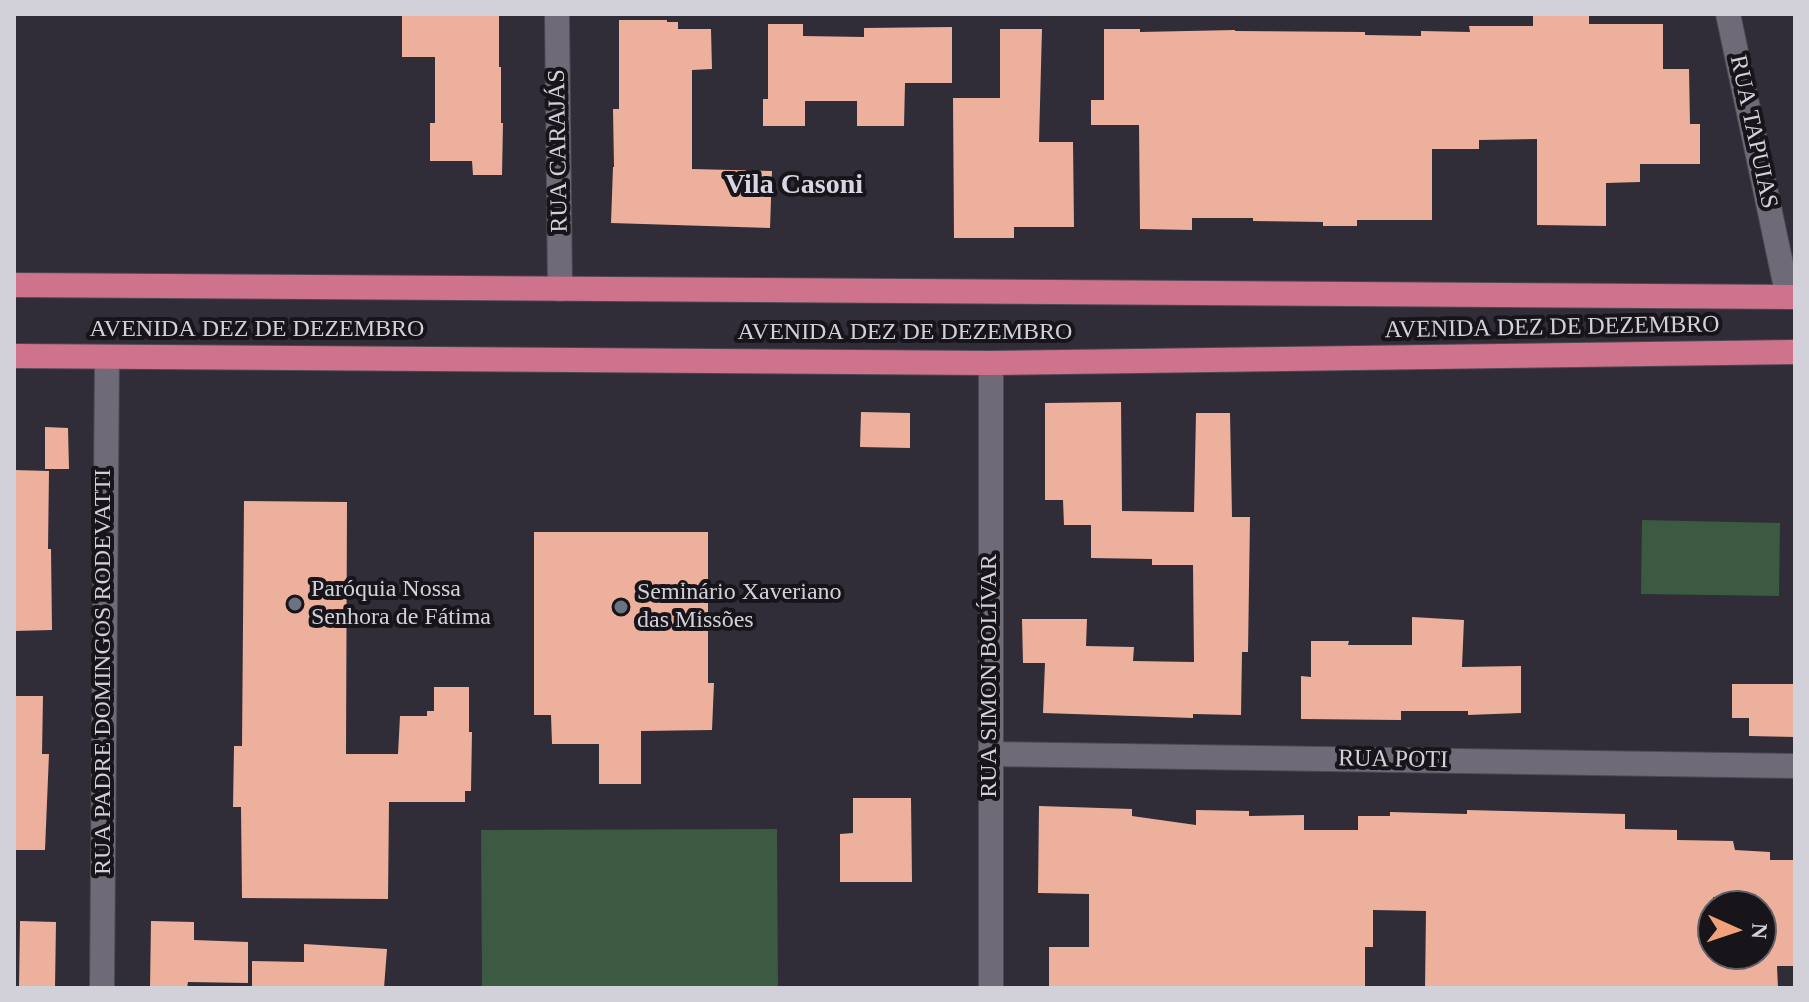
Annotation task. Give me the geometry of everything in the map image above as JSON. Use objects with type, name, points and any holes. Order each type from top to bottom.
[{"type":"highway","name":"AVENIDA DEZ DE DEZEMBRO","points":[[14,285],[1792,297]]},
{"type":"highway","name":"AVENIDA DEZ DE DEZEMBRO","points":[[14,356],[991,363],[1795,352]]},
{"type":"street","name":"RUA CARAJÁS","points":[[557,14],[560,289]]},
{"type":"street","name":"RUA TAPUIAS","points":[[1728,14],[1792,297]]},
{"type":"street","name":"RUA PADRE DOMINGOS RODEVATTI","points":[[102,988],[107,357]]},
{"type":"street","name":"RUA SIMON BOLÍVAR","points":[[991,363],[991,988]]},
{"type":"street","name":"RUA POTI","points":[[990,754],[1795,766]]},
{"type":"green space","points":[[1642,520],[1780,523],[1779,596],[1641,594]]},
{"type":"green space","points":[[777,829],[778,988],[482,988],[481,830]]},
{"type":"building","points":[[402,14],[499,14],[502,175],[473,175],[472,161],[430,161],[430,123],[435,123],[435,57],[402,57]]},
{"type":"building","points":[[1533,14],[1589,14],[1589,24],[1663,24],[1663,69],[1689,69],[1690,124],[1700,124],[1700,164],[1640,164],[1640,182],[1606,183],[1606,226],[1537,225],[1537,139],[1479,140],[1479,149],[1432,149],[1432,220],[1357,220],[1357,226],[1323,226],[1323,222],[1192,218],[1192,230],[1140,229],[1139,125],[1091,125],[1091,100],[1104,100],[1104,29],[1140,29],[1140,32],[1365,32],[1365,35],[1421,36],[1421,31],[1470,32],[1469,26],[1533,26]]},
{"type":"building","points":[[619,20],[667,20],[678,22],[678,29],[711,29],[712,69],[692,70],[692,169],[772,171],[770,228],[611,223],[613,109],[619,109]]},
{"type":"building","points":[[768,24],[803,24],[803,36],[864,37],[864,28],[952,27],[952,83],[905,83],[904,126],[857,126],[857,101],[805,101],[805,126],[763,126],[763,99],[768,99]]},
{"type":"building","points":[[1000,29],[1042,29],[1039,142],[1073,142],[1074,227],[1014,227],[1014,238],[954,238],[953,98],[1000,98]]},
{"type":"building","points":[[1121,402],[1122,511],[1194,512],[1196,413],[1230,413],[1232,517],[1250,517],[1248,652],[1242,652],[1241,715],[1193,714],[1193,718],[1043,713],[1045,663],[1023,663],[1022,619],[1087,619],[1086,646],[1134,647],[1133,661],[1194,662],[1193,565],[1152,565],[1152,559],[1091,558],[1091,525],[1064,525],[1063,500],[1045,500],[1045,403]]},
{"type":"building","points":[[861,412],[910,413],[910,448],[860,447]]},
{"type":"building","points":[[45,427],[68,428],[69,469],[45,469]]},
{"type":"building","points":[[14,470],[49,471],[48,549],[51,549],[52,630],[14,631]]},
{"type":"building","points":[[244,501],[347,502],[346,754],[398,754],[400,716],[427,716],[427,711],[434,711],[434,687],[469,687],[471,791],[465,791],[465,802],[389,802],[388,899],[242,898],[241,807],[233,807],[234,746],[242,746]]},
{"type":"building","name":"Seminário Xaveriano das Missões","points":[[534,532],[708,532],[708,683],[714,683],[712,730],[641,731],[641,784],[599,784],[599,744],[552,744],[551,715],[534,715]]},
{"type":"building","points":[[1412,617],[1464,620],[1462,667],[1521,666],[1521,713],[1468,715],[1468,711],[1401,711],[1401,720],[1301,719],[1301,676],[1311,677],[1311,641],[1349,641],[1348,645],[1412,645]]},
{"type":"building","points":[[1732,684],[1795,684],[1795,737],[1749,736],[1749,718],[1732,718]]},
{"type":"building","points":[[14,696],[43,696],[42,754],[49,754],[45,850],[14,850]]},
{"type":"building","points":[[853,798],[911,798],[912,882],[840,882],[840,834],[853,833]]},
{"type":"building","points":[[1039,806],[1132,809],[1132,816],[1196,825],[1196,810],[1249,811],[1249,816],[1304,815],[1304,830],[1358,830],[1358,816],[1390,816],[1390,812],[1467,814],[1467,810],[1625,814],[1625,829],[1677,830],[1677,840],[1733,841],[1735,850],[1770,852],[1770,860],[1795,860],[1795,966],[1777,966],[1778,988],[1425,988],[1426,911],[1373,910],[1373,947],[1365,947],[1365,988],[1049,988],[1049,947],[1089,947],[1089,894],[1038,893]]},
{"type":"building","points":[[20,921],[56,922],[55,988],[19,988]]},
{"type":"building","points":[[151,921],[194,922],[194,940],[248,942],[248,983],[188,982],[187,988],[150,988]]},
{"type":"building","points":[[304,944],[387,949],[384,988],[252,988],[252,961],[304,962]]},
{"type":"place","name":"Paróquia Nossa Senhora de Fátima","points":[[295,604]]},
{"type":"place","name":"Seminário Xaveriano das Missões","points":[[621,607]]},
{"type":"district","name":"Vila Casoni","points":[[794,186]]}]
